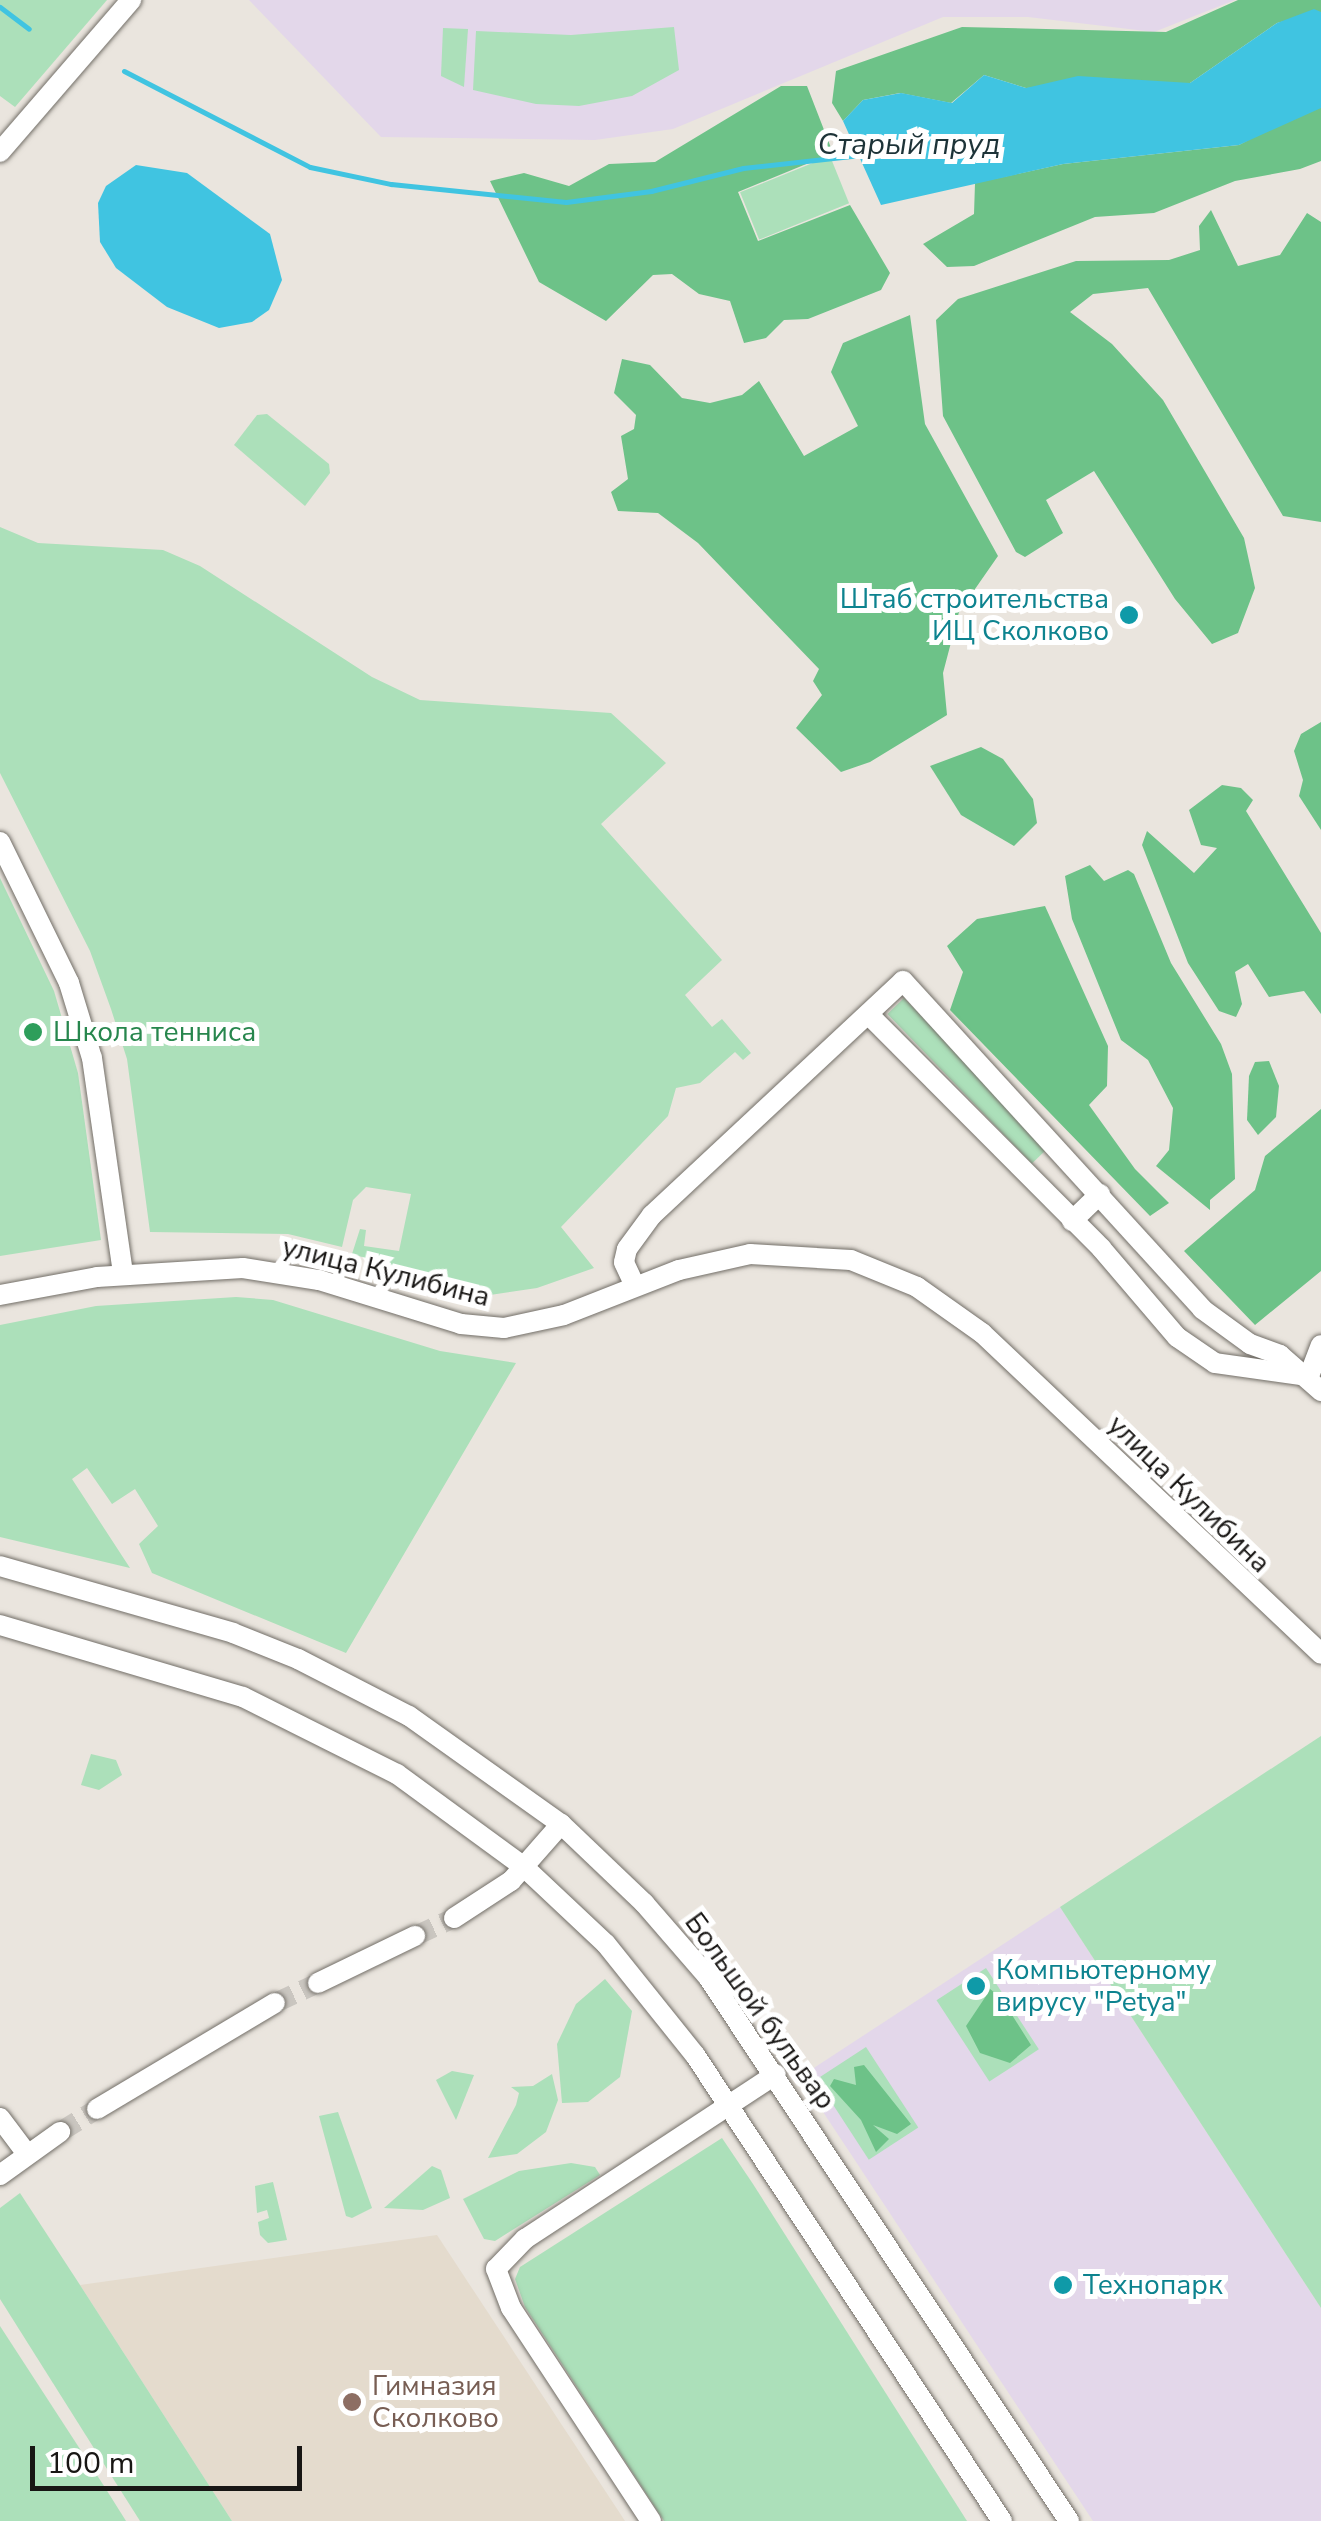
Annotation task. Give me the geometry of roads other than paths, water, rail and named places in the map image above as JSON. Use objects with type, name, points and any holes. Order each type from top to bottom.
[{"type":"street","points":[[0,152],[131,0]]},
{"type":"street","points":[[0,842],[69,983],[92,1058],[123,1274]]},
{"type":"street","points":[[635,1286],[624,1262],[627,1249],[652,1215],[903,982],[1202,1309],[1315,1383]]},
{"type":"street","points":[[869,1014],[1120,1271],[1177,1337],[1215,1363],[1315,1383]]},
{"type":"street","points":[[1072,1221],[1100,1194]]},
{"type":"street","points":[[1120,1271],[1146,1246]]},
{"type":"street","name":"улица Кулибина","points":[[0,1295],[123,1274],[202,1268],[278,1272],[485,1328],[549,1319],[710,1262],[785,1253],[850,1260],[917,1287],[982,1334],[1321,1654]]},
{"type":"street","points":[[1315,1383],[1321,1345]]},
{"type":"street","name":"Большой бульвар","points":[[0,1566],[218,1628],[298,1659],[408,1716],[560,1824],[662,1922],[776,2074],[1069,2521]]},
{"type":"street","points":[[0,1626],[244,1696],[397,1774],[524,1867],[606,1944],[729,2105],[1002,2521]]},
{"type":"street","points":[[454,1918],[524,1867],[560,1824]]},
{"type":"street","points":[[318,1983],[415,1936]]},
{"type":"street","points":[[96,2109],[275,2003]]},
{"type":"street","points":[[650,2521],[511,2308],[496,2269],[524,2238],[776,2074]]},
{"type":"street","points":[[0,2118],[27,2154]]},
{"type":"street","points":[[0,2175],[60,2132]]},
{"type":"water","name":"Старый пруд","points":[[1314,9],[1321,12],[1321,108],[1239,145],[1063,164],[881,205],[843,121],[863,100],[901,93],[952,103],[984,75],[1026,88],[1078,76],[1190,83],[1277,23]]},
{"type":"water","points":[[136,165],[187,173],[270,234],[282,280],[269,310],[252,322],[219,328],[167,307],[116,268],[100,242],[98,203],[106,186]]},
{"type":"waterway","points":[[0,7],[29,29]]},
{"type":"waterway","points":[[124,71],[310,167],[391,184],[566,202],[651,191],[743,168],[860,155]]},
{"type":"tunnel","points":[[415,1936],[454,1918]]},
{"type":"tunnel","points":[[275,2003],[318,1983]]},
{"type":"tunnel","points":[[60,2132],[97,2109]]},
{"type":"place","name":"Штаб строительства ИЦ Сколково","points":[[1129,615]]},
{"type":"place","name":"Школа тенниса","points":[[33,1032]]},
{"type":"place","name":"Компьютерному вирусу \"Petya\"","points":[[976,1986]]},
{"type":"place","name":"Технопарк","points":[[1063,2285]]},
{"type":"place","name":"Гимназия Сколково","points":[[352,2402]]}]
